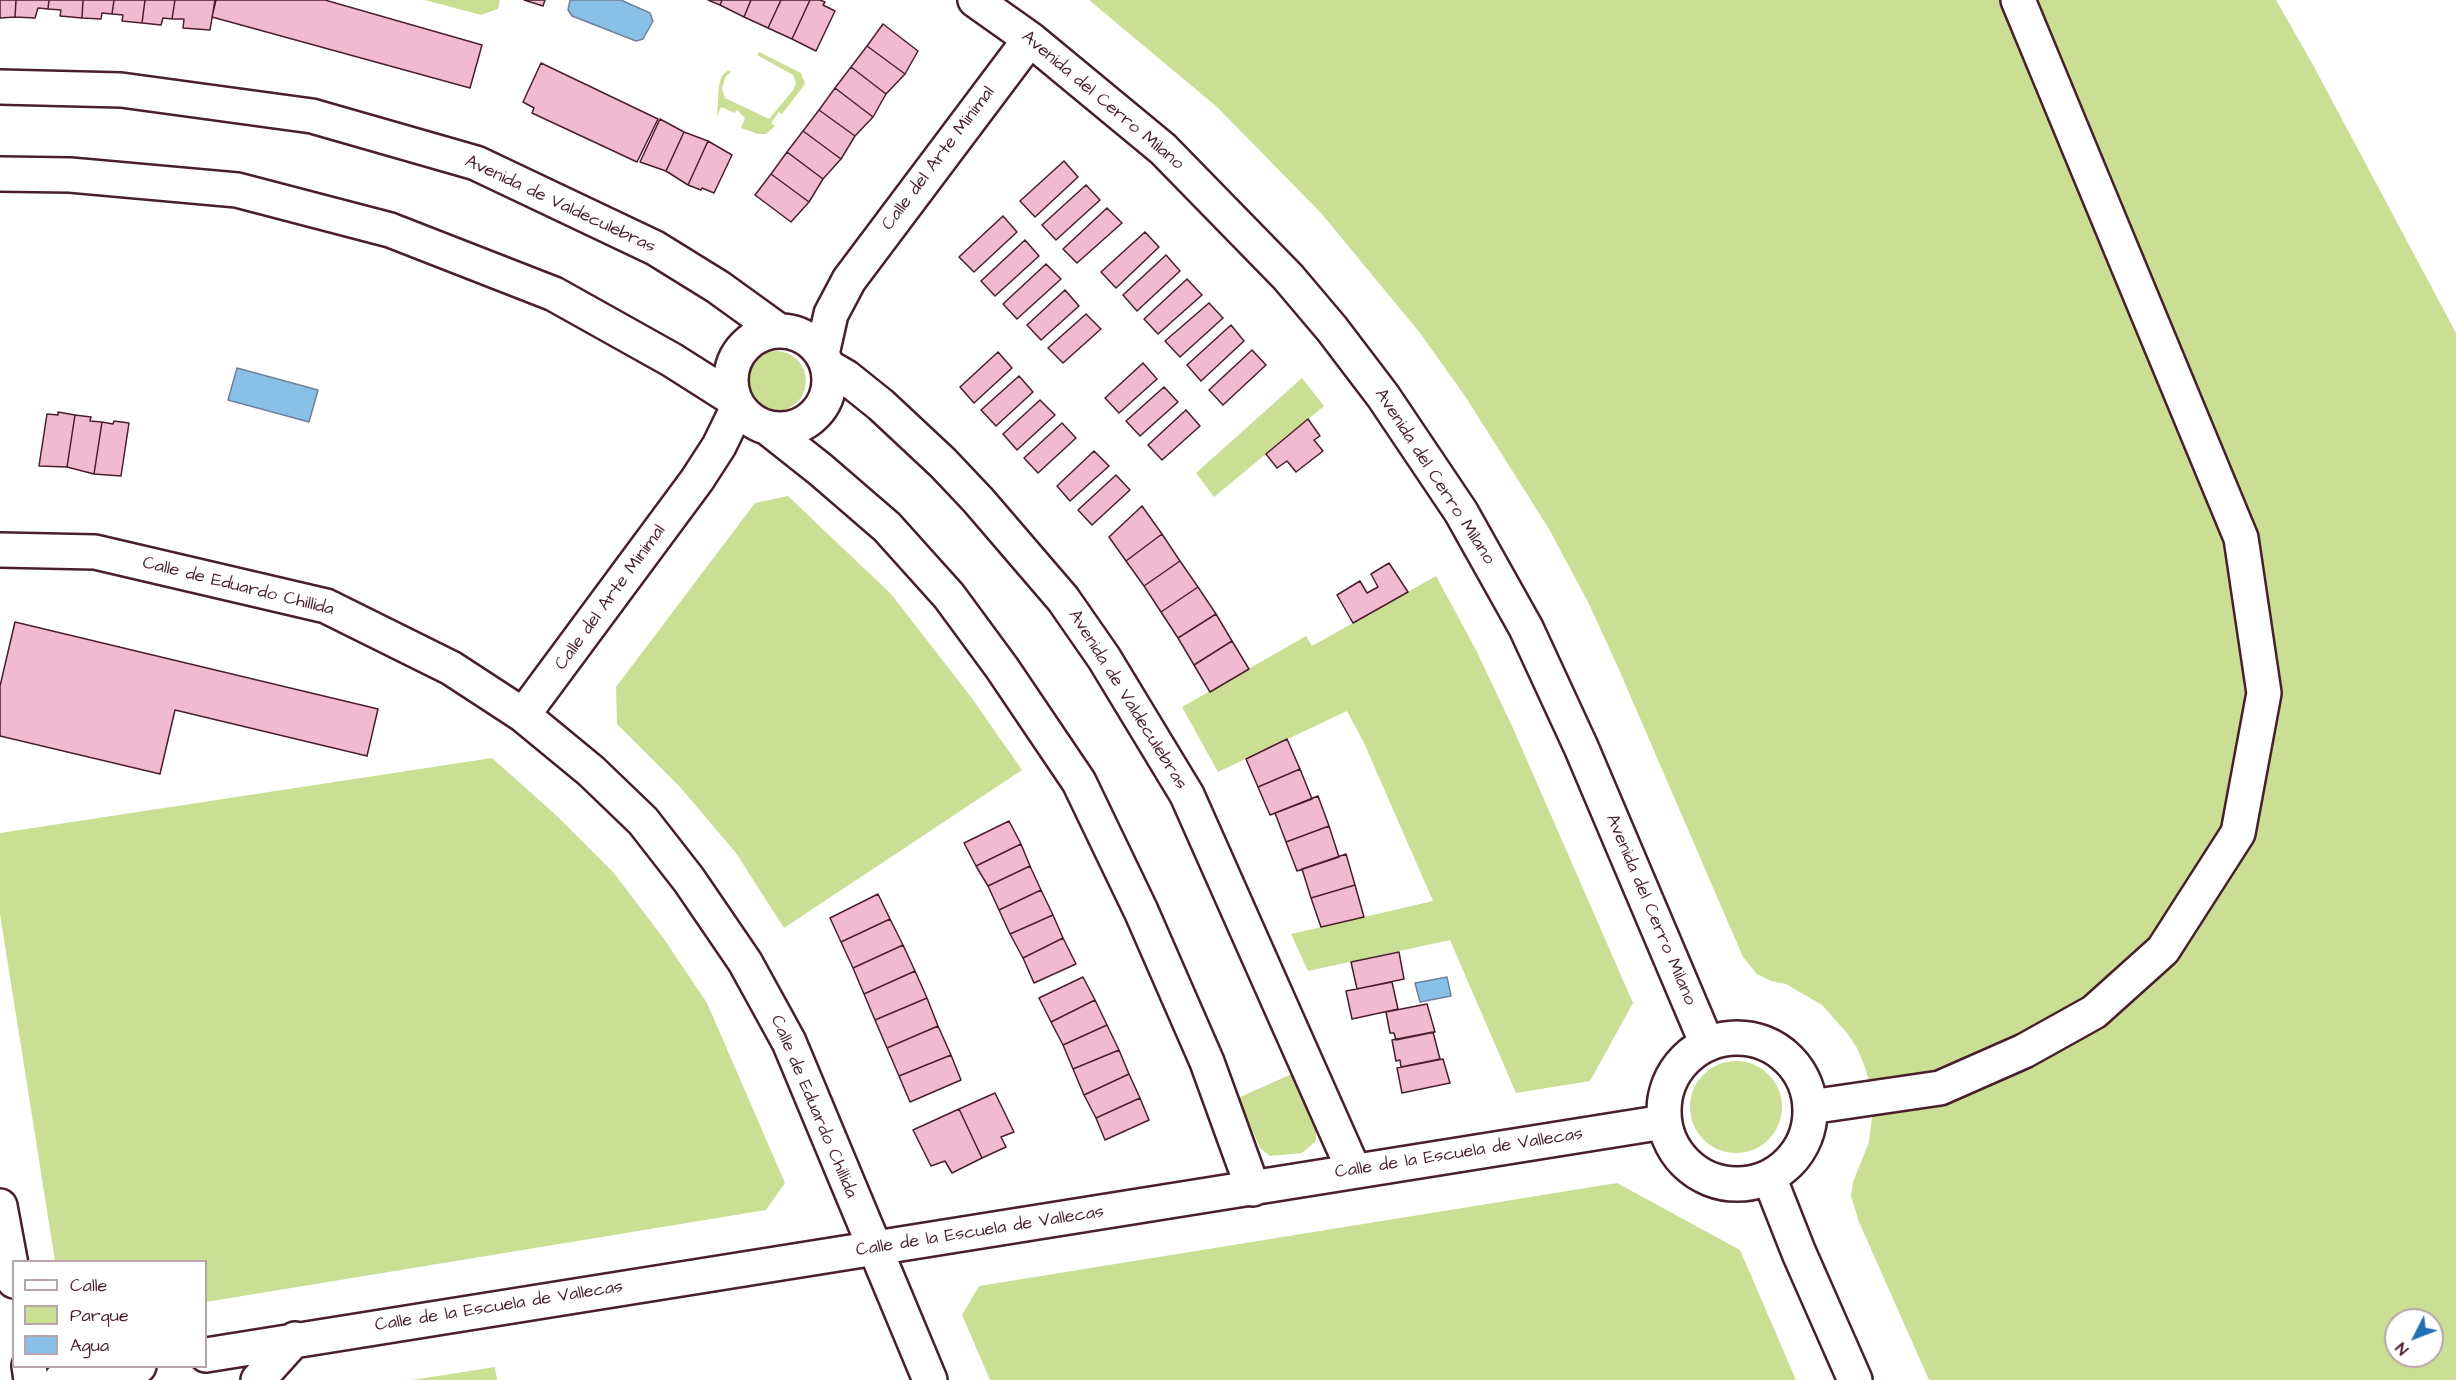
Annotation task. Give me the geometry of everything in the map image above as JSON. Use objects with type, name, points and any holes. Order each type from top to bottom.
[{"type":"street","name":"Avenida del Cerro Milano","points":[[975,0],[1030,39],[1163,149],[1288,278],[1332,329],[1419,446],[1461,512],[1526,628],[1581,747],[1707,1044]]},
{"type":"street","points":[[1810,1107],[1940,1088],[2024,1051],[2094,1012],[2163,950],[2238,833],[2264,693],[2241,538],[2018,0]]},
{"type":"street","name":"Calle del Arte Minimal","points":[[825,360],[831,314],[849,280],[1030,39]]},
{"type":"street","name":"Avenida de Valdeculebras","points":[[0,87],[121,90],[312,116],[476,163],[655,248],[718,287],[781,331]]},
{"type":"street","points":[[0,174],[70,175],[237,190],[390,230],[555,294],[672,360],[736,403],[748,418],[766,427],[821,470],[887,527],[949,596],[1002,668],[1079,783],[1141,911],[1207,1062],[1253,1189]]},
{"type":"street","name":"Calle del Arte Minimal","points":[[781,331],[813,314],[849,280]]},
{"type":"street","points":[[736,403],[731,376],[737,356],[750,341],[761,335],[781,331],[806,338],[825,360],[829,382],[826,399],[818,412],[796,427],[781,429],[766,427]]},
{"type":"street","name":"Avenida de Valdeculebras","points":[[825,360],[881,405],[978,500],[1063,599],[1104,658],[1187,795],[1354,1171]]},
{"type":"street","name":"Calle del Arte Minimal","points":[[523,715],[697,480],[720,446],[736,403]]},
{"type":"street","name":"Calle del Arte Minimal","points":[[697,480],[731,446],[766,427]]},
{"type":"street","name":"Calle de Eduardo Chillida","points":[[0,549],[95,552],[326,606],[451,668],[523,715],[591,771],[643,821],[689,880],[745,962],[789,1042],[930,1380]]},
{"type":"street","points":[[1730,1038],[1753,1039],[1775,1049],[1793,1064],[1805,1084],[1810,1107],[1808,1129],[1800,1149],[1786,1165],[1769,1177],[1747,1184],[1725,1184],[1703,1176],[1685,1163],[1671,1144],[1664,1122],[1664,1098],[1672,1076],[1686,1057],[1707,1044],[1730,1038]]},
{"type":"street","name":"Calle de la Escuela de Vallecas","points":[[207,1355],[1664,1122]]},
{"type":"street","points":[[1769,1177],[1799,1253],[1855,1380]]},
{"type":"street","points":[[0,1206],[12,1270]]},
{"type":"street","points":[[258,1380],[295,1339]]},
{"type":"street","points":[[61,1380],[128,1368]]},
{"type":"green space","points":[[425,0],[500,0],[498,9],[481,15]]},
{"type":"green space","points":[[1089,0],[2276,0],[2456,333],[2456,1380],[1929,1380],[1859,1222],[1851,1196],[1853,1182],[1869,1142],[1872,1118],[1870,1085],[1857,1048],[1822,1005],[1786,984],[1771,981],[1757,974],[1743,957],[1617,665],[1588,602],[1549,529],[1465,396],[1420,333],[1321,213],[1217,107]]},
{"type":"green space","points":[[759,52],[801,73],[805,84],[782,114],[779,112],[771,123],[775,126],[766,134],[758,134],[741,128],[745,118],[737,110],[735,113],[721,107],[717,117],[721,77],[728,70],[731,72],[726,76],[722,88],[725,98],[769,119],[794,89],[796,83],[793,75],[757,55]]},
{"type":"green space","points":[[770,351],[782,351],[798,359],[804,369],[806,381],[804,393],[798,403],[782,411],[770,411],[754,403],[746,387],[746,375],[754,359]]},
{"type":"green space","points":[[1302,378],[1324,406],[1214,497],[1196,473]]},
{"type":"green space","points":[[788,496],[891,594],[971,697],[1022,770],[784,928],[736,853],[680,787],[617,724],[616,687],[755,503]]},
{"type":"green space","points":[[1436,576],[1476,650],[1512,726],[1633,1003],[1590,1081],[1516,1093],[1450,940],[1308,971],[1291,934],[1433,901],[1364,743],[1347,711],[1218,772],[1182,707],[1306,636],[1312,646]]},
{"type":"green space","points":[[492,758],[557,816],[613,872],[664,939],[707,1003],[785,1183],[766,1210],[207,1302],[207,1260],[55,1260],[0,914],[0,833]]},
{"type":"green space","points":[[1727,1061],[1745,1061],[1762,1068],[1775,1081],[1782,1098],[1782,1116],[1775,1133],[1762,1146],[1745,1153],[1727,1153],[1710,1146],[1697,1133],[1690,1116],[1690,1098],[1697,1081],[1710,1068]]},
{"type":"green space","points":[[1294,1073],[1316,1124],[1316,1141],[1302,1153],[1270,1156],[1260,1148],[1238,1098]]},
{"type":"green space","points":[[1617,1183],[1740,1250],[1796,1380],[990,1380],[962,1315],[979,1286]]},
{"type":"green space","points":[[495,1367],[497,1380],[412,1380]]},
{"type":"water","points":[[570,0],[621,0],[650,13],[653,21],[643,39],[636,41],[572,16],[568,10]]},
{"type":"water","points":[[237,368],[318,390],[309,422],[228,400]]},
{"type":"water","points":[[1447,977],[1451,996],[1420,1002],[1415,983]]},
{"type":"building","points":[[0,0],[16,0],[15,17],[0,18]]},
{"type":"building","points":[[16,0],[49,0],[48,9],[38,8],[35,18],[15,17]]},
{"type":"building","points":[[49,0],[83,0],[82,18],[60,16],[61,10],[48,9]]},
{"type":"building","points":[[83,0],[114,0],[112,14],[102,13],[101,19],[82,18]]},
{"type":"building","points":[[114,0],[145,0],[142,23],[122,21],[123,15],[112,14]]},
{"type":"building","points":[[145,0],[175,0],[172,19],[163,18],[161,25],[142,23]]},
{"type":"building","points":[[175,0],[215,0],[210,30],[183,28],[184,19],[172,19]]},
{"type":"building","points":[[216,0],[325,0],[482,45],[470,88],[212,17]]},
{"type":"building","points":[[524,0],[545,0],[543,6]]},
{"type":"building","points":[[708,0],[722,0],[720,5]]},
{"type":"building","points":[[722,0],[751,0],[744,17],[720,5]]},
{"type":"building","points":[[751,0],[781,0],[768,28],[744,17]]},
{"type":"building","points":[[781,0],[810,0],[792,39],[768,28]]},
{"type":"building","points":[[810,0],[825,2],[823,5],[835,11],[816,51],[792,39]]},
{"type":"building","points":[[883,24],[918,51],[905,74],[867,46]]},
{"type":"building","points":[[867,46],[905,74],[886,94],[851,67]]},
{"type":"building","points":[[541,63],[658,119],[637,162],[532,113],[534,108],[523,102]]},
{"type":"building","points":[[851,67],[886,94],[873,117],[835,88]]},
{"type":"building","points":[[835,88],[873,117],[855,136],[819,110]]},
{"type":"building","points":[[819,110],[855,136],[841,159],[803,131]]},
{"type":"building","points":[[660,119],[684,132],[666,171],[640,162]]},
{"type":"building","points":[[803,131],[841,159],[823,179],[787,152]]},
{"type":"building","points":[[684,132],[708,141],[688,185],[666,171]]},
{"type":"building","points":[[708,141],[732,155],[714,193],[688,185]]},
{"type":"building","points":[[787,152],[823,179],[809,202],[771,174]]},
{"type":"building","points":[[1064,161],[1078,177],[1035,217],[1020,201]]},
{"type":"building","points":[[771,174],[809,202],[791,222],[755,195]]},
{"type":"building","points":[[1086,185],[1100,200],[1056,240],[1042,225]]},
{"type":"building","points":[[1107,208],[1122,223],[1077,263],[1063,249]]},
{"type":"building","points":[[1003,216],[1017,232],[974,272],[959,257]]},
{"type":"building","points":[[1145,232],[1159,247],[1116,288],[1101,272]]},
{"type":"building","points":[[1025,240],[1039,256],[995,296],[981,281]]},
{"type":"building","points":[[1166,255],[1180,271],[1137,311],[1123,295]]},
{"type":"building","points":[[1046,264],[1061,279],[1017,319],[1003,304]]},
{"type":"building","points":[[1187,279],[1202,295],[1158,334],[1144,319]]},
{"type":"building","points":[[1065,290],[1079,306],[1041,340],[1027,325]]},
{"type":"building","points":[[1209,303],[1223,318],[1180,357],[1165,341]]},
{"type":"building","points":[[1086,314],[1101,329],[1063,363],[1048,348]]},
{"type":"building","points":[[1231,325],[1244,341],[1201,381],[1187,365]]},
{"type":"building","points":[[1252,350],[1266,365],[1223,405],[1209,390]]},
{"type":"building","points":[[998,352],[1012,368],[974,403],[960,387]]},
{"type":"building","points":[[1143,363],[1157,379],[1119,413],[1105,398]]},
{"type":"building","points":[[1019,376],[1033,392],[996,426],[981,410]]},
{"type":"building","points":[[1164,387],[1178,402],[1140,436],[1126,421]]},
{"type":"building","points":[[1040,400],[1055,415],[1017,450],[1003,434]]},
{"type":"building","points":[[1186,410],[1200,426],[1162,460],[1148,445]]},
{"type":"building","points":[[58,412],[75,415],[67,467],[39,466],[47,414],[58,415]]},
{"type":"building","points":[[75,415],[91,417],[90,421],[102,422],[94,474],[67,467]]},
{"type":"building","points":[[1308,419],[1320,436],[1314,440],[1323,451],[1296,472],[1287,461],[1277,468],[1266,454]]},
{"type":"building","points":[[114,421],[129,423],[121,476],[94,474],[102,422],[113,424]]},
{"type":"building","points":[[1062,423],[1076,438],[1038,473],[1024,458]]},
{"type":"building","points":[[1094,451],[1109,466],[1070,501],[1057,486]]},
{"type":"building","points":[[1116,475],[1130,490],[1092,525],[1078,510]]},
{"type":"building","points":[[1142,506],[1162,534],[1126,561],[1109,537]]},
{"type":"building","points":[[1162,534],[1180,561],[1144,586],[1126,561]]},
{"type":"building","points":[[1180,561],[1198,587],[1161,612],[1144,586]]},
{"type":"building","points":[[1389,563],[1408,592],[1353,623],[1337,595],[1360,581],[1367,593],[1378,587],[1371,574]]},
{"type":"building","points":[[1198,587],[1216,614],[1178,638],[1161,612]]},
{"type":"building","points":[[1216,614],[1232,641],[1194,665],[1178,638]]},
{"type":"building","points":[[15,622],[378,709],[367,756],[175,710],[160,774],[0,736],[0,686]]},
{"type":"building","points":[[1232,641],[1249,669],[1210,692],[1194,665]]},
{"type":"building","points":[[1287,739],[1300,769],[1258,787],[1246,759]]},
{"type":"building","points":[[1300,769],[1312,799],[1270,815],[1258,787]]},
{"type":"building","points":[[1318,796],[1329,826],[1286,842],[1275,813]]},
{"type":"building","points":[[1009,821],[1021,844],[976,866],[964,843]]},
{"type":"building","points":[[1329,826],[1339,857],[1297,871],[1286,842]]},
{"type":"building","points":[[1021,844],[1030,866],[988,886],[976,866]]},
{"type":"building","points":[[1346,854],[1355,885],[1311,898],[1302,869]]},
{"type":"building","points":[[1030,866],[1041,890],[999,910],[988,886]]},
{"type":"building","points":[[1355,885],[1364,917],[1321,927],[1311,898]]},
{"type":"building","points":[[1041,890],[1053,915],[1010,934],[999,910]]},
{"type":"building","points":[[878,894],[890,919],[841,942],[830,918]]},
{"type":"building","points":[[1053,915],[1063,938],[1023,958],[1010,934]]},
{"type":"building","points":[[890,919],[903,945],[853,968],[841,942]]},
{"type":"building","points":[[1063,938],[1076,964],[1034,983],[1023,958]]},
{"type":"building","points":[[903,945],[915,971],[864,994],[853,968]]},
{"type":"building","points":[[1399,952],[1404,979],[1357,989],[1351,962]]},
{"type":"building","points":[[915,971],[927,998],[875,1020],[864,994]]},
{"type":"building","points":[[1083,977],[1095,1000],[1051,1022],[1039,998]]},
{"type":"building","points":[[1392,982],[1398,1009],[1352,1019],[1346,991]]},
{"type":"building","points":[[927,998],[938,1026],[887,1048],[875,1020]]},
{"type":"building","points":[[1095,1000],[1107,1025],[1063,1045],[1051,1022]]},
{"type":"building","points":[[1427,1004],[1435,1032],[1396,1040],[1394,1033],[1390,1033],[1386,1012]]},
{"type":"building","points":[[1107,1025],[1119,1050],[1073,1069],[1063,1045]]},
{"type":"building","points":[[938,1026],[951,1055],[899,1076],[887,1048]]},
{"type":"building","points":[[1433,1032],[1440,1059],[1401,1067],[1400,1060],[1396,1061],[1392,1040]]},
{"type":"building","points":[[1119,1050],[1129,1074],[1084,1095],[1073,1069]]},
{"type":"building","points":[[951,1055],[961,1080],[910,1102],[899,1076]]},
{"type":"building","points":[[1443,1059],[1450,1083],[1402,1093],[1397,1068]]},
{"type":"building","points":[[1129,1074],[1140,1098],[1096,1118],[1084,1095]]},
{"type":"building","points":[[995,1093],[1014,1132],[1001,1137],[1006,1147],[982,1158],[959,1109]]},
{"type":"building","points":[[1140,1098],[1149,1120],[1105,1140],[1096,1118]]},
{"type":"building","points":[[959,1109],[982,1158],[952,1173],[945,1161],[931,1166],[913,1130]]}]
